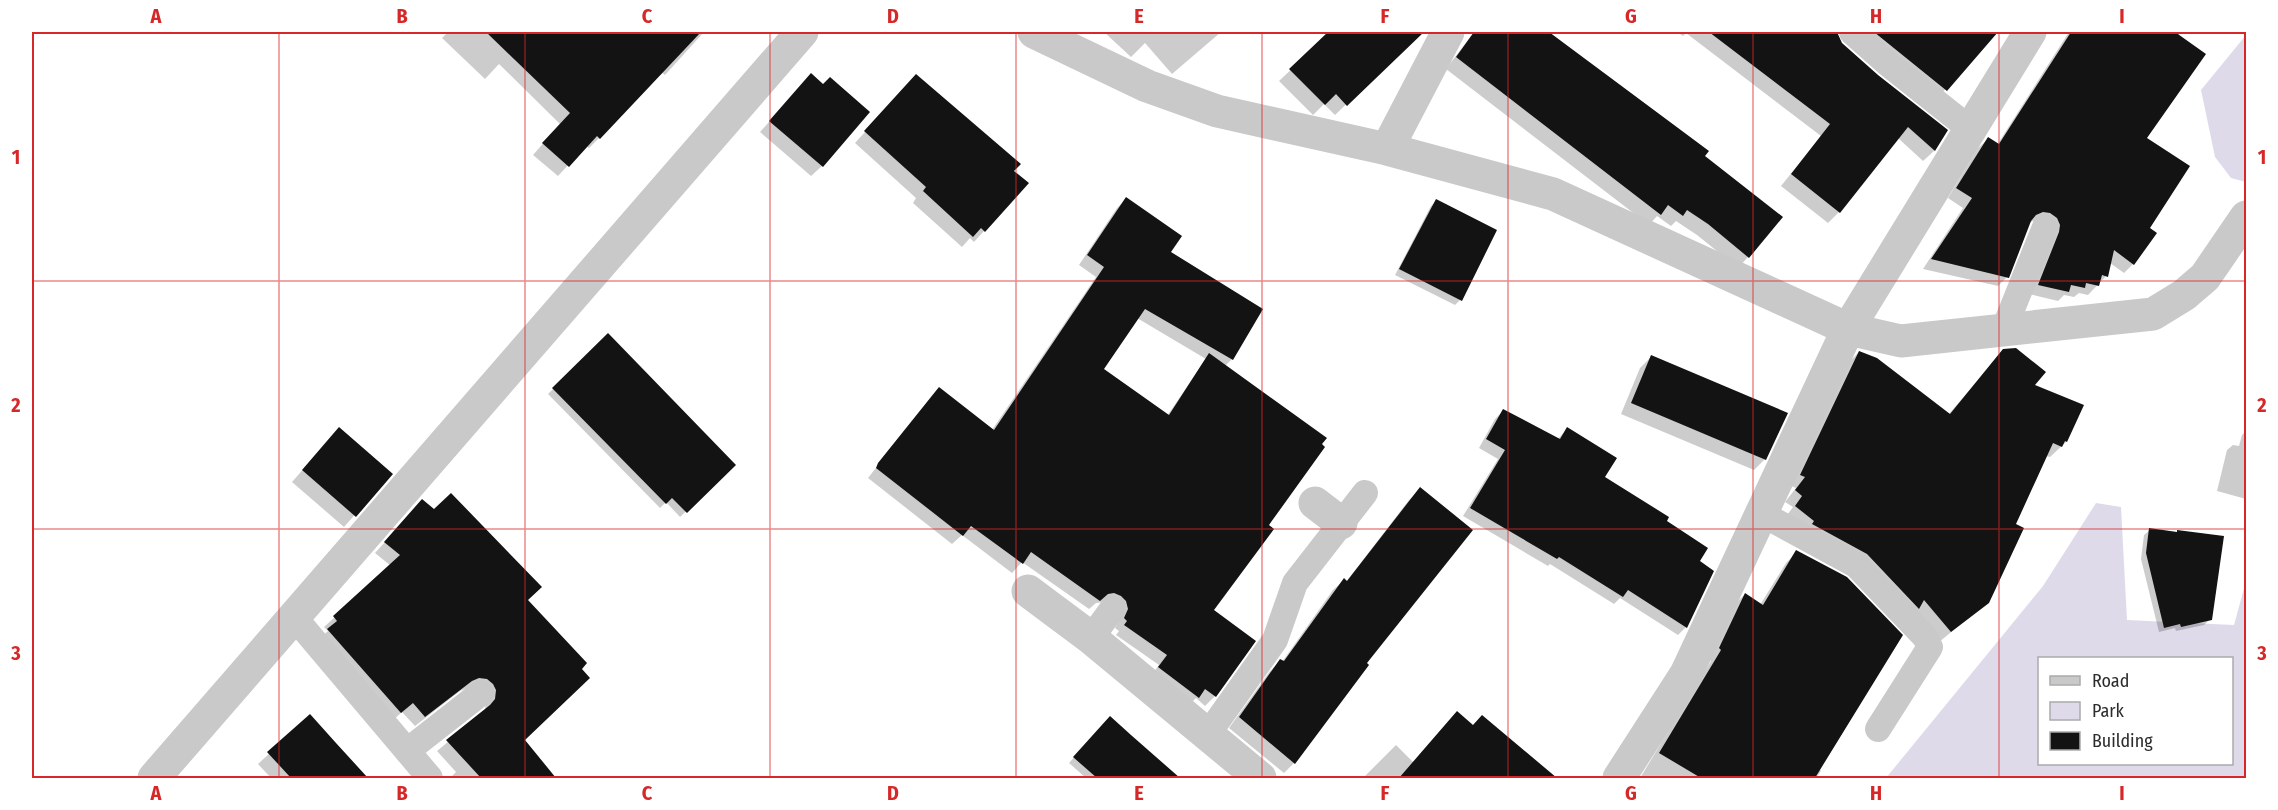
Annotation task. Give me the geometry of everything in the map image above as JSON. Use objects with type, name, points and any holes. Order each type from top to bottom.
[{"type":"street","points":[[154,778],[802,32]]},
{"type":"street","points":[[1034,32],[1147,86],[1217,111],[1387,149],[1553,194],[1848,329],[1901,340],[2152,314],[2184,295],[2205,277],[2247,217]]},
{"type":"street","points":[[1387,149],[1448,32]]},
{"type":"street","points":[[1619,778],[1686,674],[1848,329],[2030,32]]},
{"type":"street","points":[[1315,503],[1341,523]]},
{"type":"street","points":[[1028,591],[1091,638],[1260,778]]},
{"type":"lane","points":[[1852,32],[1970,129]]},
{"type":"lane","points":[[2004,329],[2045,227]]},
{"type":"lane","points":[[1208,734],[1275,640],[1294,583],[1365,493]]},
{"type":"lane","points":[[1762,514],[1856,565],[1925,637],[1930,647],[1878,729]]},
{"type":"lane","points":[[1091,638],[1113,608]]},
{"type":"lane","points":[[294,617],[430,778]]},
{"type":"lane","points":[[407,751],[481,693]]},
{"type":"green space","points":[[2246,35],[2246,182],[2231,178],[2215,157],[2201,90]]},
{"type":"green space","points":[[2096,503],[2121,507],[2127,620],[2234,625],[2246,581],[2246,778],[1886,778],[2043,586]]},
{"type":"building","points":[[486,32],[701,32],[600,139],[597,136],[569,167],[542,143],[570,113]]},
{"type":"building","points":[[1328,32],[1424,32],[1347,106],[1336,94],[1325,105],[1289,69]]},
{"type":"building","points":[[1474,32],[1549,32],[1709,151],[1705,156],[1783,217],[1749,258],[1687,210],[1683,216],[1668,205],[1661,215],[1456,57]]},
{"type":"building","points":[[1709,32],[1837,32],[1842,43],[1878,75],[1948,130],[1935,151],[1908,127],[1840,213],[1791,174],[1830,124]]},
{"type":"building","points":[[1874,32],[1998,32],[1947,91]]},
{"type":"building","points":[[2071,32],[2175,32],[2206,54],[2147,138],[2190,166],[2150,228],[2157,233],[2134,265],[2114,250],[2108,277],[2102,275],[2099,286],[2086,283],[2085,288],[2071,285],[2069,292],[2038,285],[2059,232],[2060,225],[2057,218],[2050,213],[2043,212],[2031,221],[2009,278],[1931,259],[1972,198],[1956,188],[1988,137],[1999,144]]},
{"type":"building","points":[[811,73],[823,84],[830,77],[870,112],[823,167],[769,121]]},
{"type":"building","points":[[916,74],[1021,164],[1014,171],[1029,183],[985,232],[981,228],[973,237],[923,191],[926,187],[864,131]]},
{"type":"building","points":[[1126,197],[1182,236],[1171,252],[1263,309],[1233,360],[1145,309],[1104,369],[1169,415],[1209,353],[1327,438],[1322,444],[1325,447],[1269,525],[1274,529],[1214,610],[1256,641],[1216,697],[1205,689],[1199,698],[1158,667],[1167,655],[1124,625],[1127,621],[1124,618],[1128,609],[1126,601],[1121,596],[1114,593],[1108,594],[1100,601],[1031,552],[1023,564],[971,526],[963,536],[876,468],[939,387],[994,430],[1104,267],[1087,255]]},
{"type":"building","points":[[1436,199],[1497,230],[1462,301],[1399,269]]},
{"type":"building","points":[[608,333],[736,465],[687,513],[672,498],[666,504],[552,388]]},
{"type":"building","points":[[2016,348],[2046,372],[2035,385],[2084,405],[2067,442],[2065,441],[2062,447],[2053,443],[2016,524],[2024,528],[1989,603],[1951,632],[1924,600],[1919,609],[1867,554],[1812,524],[1814,521],[1795,506],[1802,496],[1795,490],[1805,477],[1800,475],[1859,351],[1877,358],[1950,414],[2003,349]]},
{"type":"building","points":[[1651,355],[1788,413],[1766,460],[1631,403]]},
{"type":"building","points":[[1503,409],[1560,439],[1567,427],[1617,458],[1605,477],[1669,517],[1667,521],[1708,548],[1700,561],[1714,571],[1687,628],[1628,590],[1623,597],[1559,557],[1557,559],[1470,508],[1505,450],[1486,439]]},
{"type":"building","points":[[339,427],[393,474],[356,517],[302,470]]},
{"type":"building","points":[[1420,487],[1473,530],[1367,663],[1369,665],[1295,764],[1239,717],[1280,659],[1284,661],[1344,578],[1347,581]]},
{"type":"building","points":[[451,493],[542,587],[528,600],[587,663],[582,669],[590,678],[525,740],[556,778],[481,778],[446,740],[495,699],[496,690],[487,679],[479,678],[472,681],[425,717],[413,703],[401,713],[327,629],[337,621],[333,616],[400,555],[384,542],[422,499],[434,509]]},
{"type":"building","points":[[2149,528],[2224,536],[2212,620],[2181,627],[2180,624],[2164,628],[2146,553]]},
{"type":"building","points":[[1796,550],[1847,577],[1903,635],[1815,778],[1701,778],[1659,753],[1721,650],[1719,648],[1745,593],[1763,605]]},
{"type":"building","points":[[1457,711],[1473,725],[1482,715],[1557,778],[1399,778]]},
{"type":"building","points":[[310,714],[368,778],[291,778],[267,752]]},
{"type":"building","points":[[1110,716],[1180,778],[1097,778],[1073,757]]}]
